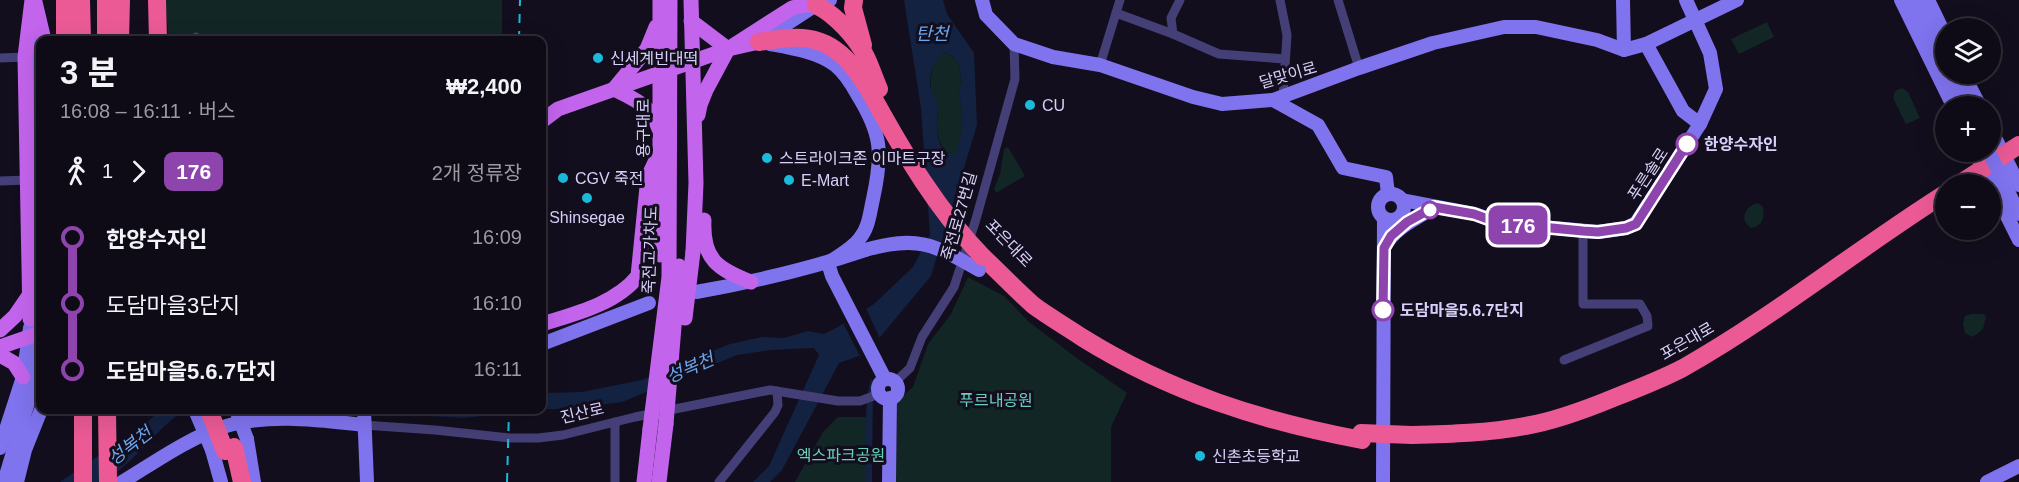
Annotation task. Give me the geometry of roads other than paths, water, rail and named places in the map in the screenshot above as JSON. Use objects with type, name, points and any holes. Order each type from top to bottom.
[{"type":"highway","points":[[64,36],[65,0]]},
{"type":"highway","points":[[81,0],[81,36]]},
{"type":"highway","points":[[106,0],[106,36]]},
{"type":"highway","points":[[120,36],[121,0]]},
{"type":"highway","points":[[147,0],[148,36]]},
{"type":"highway","points":[[157,0],[158,36]]},
{"type":"highway","points":[[854,0],[852,8],[866,55]]},
{"type":"highway","name":"포은대로","points":[[823,3],[866,55],[878,97]]},
{"type":"highway","name":"포은대로","points":[[759,42],[800,37],[822,43],[839,52],[854,65],[878,97],[959,219],[983,260],[1035,306],[1101,349],[1158,379],[1205,399],[1269,420],[1361,436]]},
{"type":"highway","points":[[1975,174],[1994,162]]},
{"type":"highway","name":"포은대로","points":[[1412,439],[1527,426],[1586,409],[1682,369],[1935,200]]},
{"type":"highway","name":"포은대로","points":[[1412,439],[1487,440],[1534,434],[1593,417],[1688,376],[1767,327],[1935,212]]},
{"type":"highway","name":"포은대로","points":[[983,260],[1112,347],[1161,372],[1208,392],[1361,436]]},
{"type":"highway","points":[[83,414],[83,482]]},
{"type":"highway","points":[[211,414],[229,447],[242,482]]},
{"type":"highway","points":[[222,414],[229,447],[232,482]]},
{"type":"highway","points":[[107,416],[108,482]]},
{"type":"highway","points":[[1361,436],[1412,439]]},
{"type":"main road","points":[[33,0],[43,36]]},
{"type":"main road","points":[[3,336],[35,316],[25,57],[33,0]]},
{"type":"main road","name":"죽전고가차도","points":[[650,429],[669,277],[670,0]]},
{"type":"main road","name":"죽전고가차도","points":[[666,424],[679,278],[679,0]]},
{"type":"main road","points":[[691,0],[692,116],[695,146],[704,169],[704,237],[709,253],[722,269],[751,282]]},
{"type":"main road","name":"포은대로","points":[[728,49],[792,8],[823,3]]},
{"type":"main road","points":[[660,6],[653,38],[647,49],[614,89],[638,101],[651,111],[661,128]]},
{"type":"main road","name":"용구대로","points":[[650,429],[660,255],[660,6]]},
{"type":"main road","points":[[659,482],[666,424],[690,285],[693,252],[695,146],[700,105],[710,80],[728,49],[691,21]]},
{"type":"main road","name":"포은대로","points":[[546,118],[558,109],[692,61],[759,42]]},
{"type":"main road","points":[[546,106],[558,109]]},
{"type":"main road","points":[[661,128],[665,116],[675,110],[683,110],[692,116]]},
{"type":"main road","points":[[546,323],[604,302],[629,287],[638,276],[648,177],[661,150]]},
{"type":"main road","points":[[3,336],[19,311],[33,295]]},
{"type":"main road","points":[[3,336],[35,335]]},
{"type":"main road","points":[[0,354],[14,363],[24,377]]},
{"type":"main road","points":[[644,482],[650,429]]},
{"type":"street","points":[[33,0],[36,44]]},
{"type":"street","name":"달맞이로","points":[[982,0],[987,15],[1014,44],[1053,57],[1100,65],[1193,97],[1222,104],[1278,98],[1433,43],[1504,27],[1536,27],[1597,40],[1624,50]]},
{"type":"street","points":[[1100,65],[1120,0]]},
{"type":"street","points":[[1173,34],[1171,18],[1180,0]]},
{"type":"street","points":[[1280,0],[1287,35],[1278,98],[1318,125],[1343,168],[1386,177],[1388,194]]},
{"type":"street","points":[[1338,0],[1359,68]]},
{"type":"street","points":[[1623,0],[1624,50],[1646,44],[1737,0]]},
{"type":"street","name":"푸른솔로","points":[[1402,200],[1474,214],[1499,223],[1598,232],[1626,228],[1636,224],[1700,124],[1716,89],[1710,53],[1686,0]]},
{"type":"street","points":[[1901,0],[1948,96]]},
{"type":"street","points":[[1914,0],[1935,42]]},
{"type":"street","points":[[1928,0],[1937,18]]},
{"type":"street","points":[[759,42],[823,3]]},
{"type":"street","points":[[1116,13],[1219,54],[1285,59]]},
{"type":"street","points":[[759,42],[814,54],[834,64],[850,81],[873,120],[878,138],[878,169],[866,229],[859,240],[830,270]]},
{"type":"street","name":"죽전로27번길","points":[[887,377],[910,368],[922,337],[954,287],[976,219],[1015,79],[1014,44]]},
{"type":"street","points":[[1646,44],[1683,111],[1700,124]]},
{"type":"street","points":[[0,58],[25,57]]},
{"type":"street","points":[[1996,162],[2019,214]]},
{"type":"street","points":[[1996,162],[2019,240]]},
{"type":"street","points":[[1997,162],[2019,185]]},
{"type":"street","points":[[0,181],[28,180]]},
{"type":"street","points":[[1388,194],[1394,194],[1402,200],[1404,205],[1402,214],[1393,220],[1384,218],[1380,214],[1378,205],[1380,200],[1388,194]]},
{"type":"street","points":[[1384,248],[1391,236],[1407,222],[1434,207]]},
{"type":"street","points":[[1383,482],[1384,218]]},
{"type":"street","points":[[1564,360],[1653,324],[1640,304],[1583,304],[1583,231]]},
{"type":"street","points":[[696,292],[830,270],[864,250],[898,242],[917,242],[948,253],[983,260]]},
{"type":"street","points":[[830,270],[897,392],[894,397],[880,396],[889,482]]},
{"type":"street","points":[[546,342],[649,303]]},
{"type":"street","points":[[0,448],[24,377],[35,335],[35,316]]},
{"type":"street","points":[[4,482],[36,370]]},
{"type":"street","points":[[719,482],[775,412],[778,405],[774,390]]},
{"type":"street","name":"진산로","points":[[122,482],[212,430],[233,424],[265,420],[297,419],[529,438],[562,435],[774,390],[838,401],[860,401],[880,396]]},
{"type":"street","points":[[17,482],[25,450],[39,414]]},
{"type":"street","points":[[199,414],[229,447],[254,482]]},
{"type":"street","points":[[221,482],[235,414]]},
{"type":"street","points":[[364,414],[367,482]]},
{"type":"street","points":[[615,422],[615,482]]},
{"type":"street","points":[[1988,482],[2019,466]]},
{"type":"water","name":"탄천","points":[[904,0],[943,0],[947,14],[974,53],[977,125],[931,276],[876,342],[885,368],[873,385],[872,482],[866,482],[866,424],[868,395],[874,370],[859,356],[839,363],[782,470],[770,482],[753,482],[769,466],[819,355],[814,348],[771,350],[737,355],[622,402],[567,409],[546,409],[546,393],[582,392],[642,380],[730,344],[762,337],[784,338],[808,331],[824,334],[874,304],[913,267],[930,235],[921,108]],"holes":[[[944,53],[953,57],[958,64],[962,84],[958,89],[962,129],[956,154],[948,153],[939,142],[938,102],[930,83],[932,70],[939,58]]]},
{"type":"water","name":"성복천","points":[[156,414],[180,414],[110,477],[98,482],[60,482],[125,438]]},
{"type":"water","points":[[421,414],[501,414],[463,418]]},
{"type":"railway","points":[[519,36],[520,0]]},
{"type":"railway","points":[[507,482],[509,414]]},
{"type":"place","name":"신세계빈대떡","points":[[598,58]]},
{"type":"place","name":"CU","points":[[1030,105]]},
{"type":"place","name":"한양수자인","points":[[1687,144]]},
{"type":"place","name":"스트라이크존 이마트구장","points":[[767,158]]},
{"type":"place","name":"CGV 죽전","points":[[563,178]]},
{"type":"place","name":"E-Mart","points":[[789,180]]},
{"type":"place","name":"Shinsegae","points":[[587,198]]},
{"type":"place","name":"도담마을5.6.7단지","points":[[1383,310]]},
{"type":"place","name":"신촌초등학교","points":[[1200,456]]},
{"type":"park label","name":"푸르내공원","points":[[996,400]]},
{"type":"park label","name":"엑스파크공원","points":[[841,455]]}]
